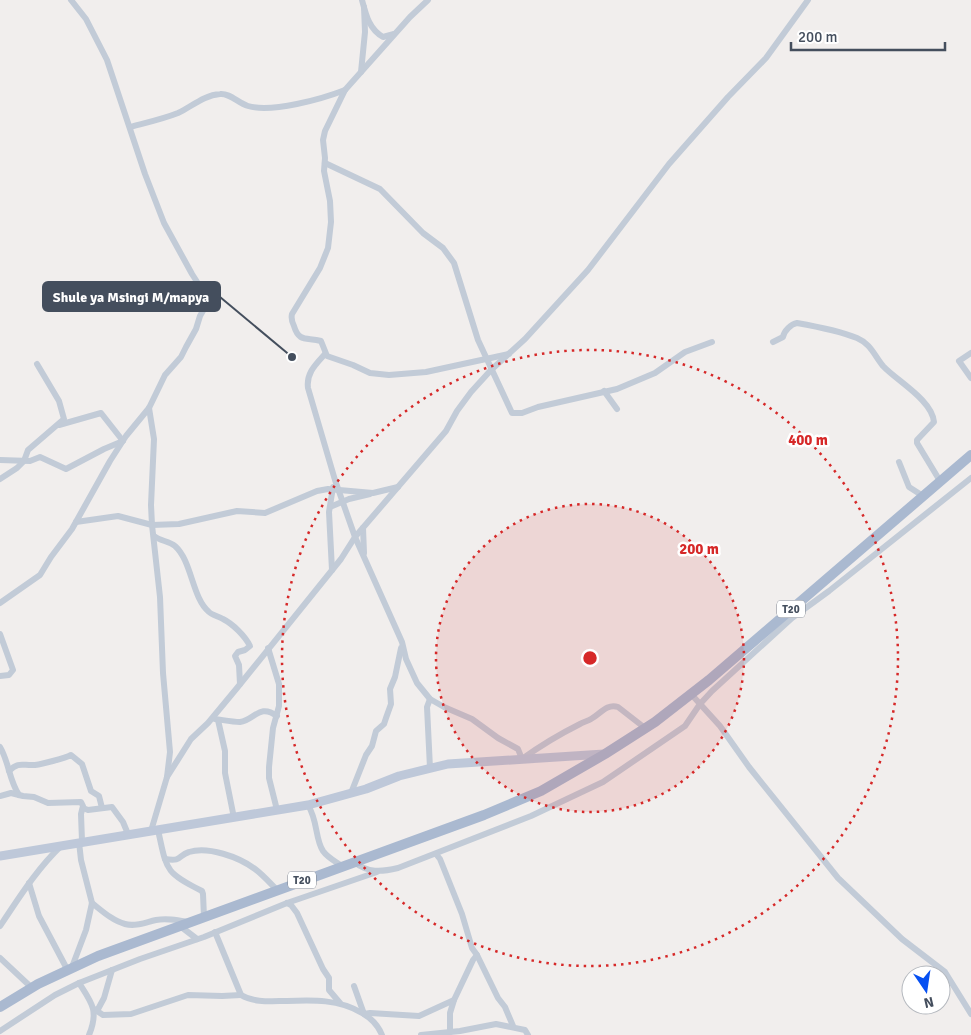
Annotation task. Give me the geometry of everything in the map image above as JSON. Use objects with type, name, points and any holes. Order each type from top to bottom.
[{"type":"main road","name":"T20","points":[[0,1007],[31,987],[70,968],[184,924],[484,815],[541,791],[605,754],[645,728],[691,694],[971,455]]},
{"type":"street","points":[[0,603],[40,575],[76,522],[98,480],[123,441],[149,408],[165,375],[181,357],[208,300],[164,223],[117,95],[107,60],[86,19],[71,0]]},
{"type":"street","points":[[428,0],[346,90],[323,136],[324,175],[330,201],[331,222],[328,248],[320,268],[291,316],[297,335],[301,338],[320,341],[328,357],[370,373],[389,375],[426,372],[508,354]]},
{"type":"street","points":[[167,777],[191,739],[214,719],[268,648],[332,570],[355,537],[446,431],[461,404],[491,370],[525,339],[588,270],[669,164],[728,97],[766,58],[808,0]]},
{"type":"street","points":[[363,3],[368,20],[378,34],[383,37],[395,34]]},
{"type":"street","points":[[361,72],[366,32],[363,3]]},
{"type":"street","points":[[130,127],[178,113],[196,102],[220,94],[248,106],[269,107],[322,98],[346,90]]},
{"type":"street","points":[[324,163],[380,189],[423,233],[448,254],[454,263],[475,331],[486,358],[514,414],[617,389],[656,374],[685,352],[712,342]]},
{"type":"street","points":[[773,342],[783,338],[790,326],[797,322],[853,337],[869,345],[882,365],[920,398],[933,417],[934,422],[918,438],[917,443],[940,482]]},
{"type":"street","points":[[971,353],[959,361],[971,378]]},
{"type":"street","points":[[325,354],[312,369],[308,385],[335,480],[335,489],[330,508],[332,570]]},
{"type":"street","points":[[0,479],[17,468],[24,461],[28,450],[64,419],[60,406],[37,364]]},
{"type":"street","points":[[604,391],[616,409]]},
{"type":"street","points":[[149,408],[154,439],[152,525],[160,597],[163,673],[170,752],[167,777],[155,830],[169,870],[176,878],[203,894],[204,917]]},
{"type":"street","points":[[59,425],[101,413],[123,441]]},
{"type":"street","points":[[0,460],[24,461],[40,457],[66,469],[104,448],[123,441]]},
{"type":"street","points":[[899,462],[909,487],[923,496]]},
{"type":"street","points":[[0,1031],[55,995],[80,983],[287,903],[436,854],[531,816],[604,782],[685,726],[700,704],[792,618],[971,478]]},
{"type":"street","points":[[330,508],[342,502],[398,487]]},
{"type":"street","points":[[335,489],[402,642],[406,659],[417,683],[430,699],[470,718],[516,748],[521,753],[522,759]]},
{"type":"street","points":[[76,522],[118,516],[152,525],[194,522],[237,511],[264,513],[318,491],[335,489],[373,493]]},
{"type":"street","points":[[363,528],[365,559]]},
{"type":"street","points":[[154,536],[162,542],[176,546],[184,559],[200,598],[208,612],[226,620],[246,638],[250,646],[246,650],[238,652],[235,656],[239,665],[240,684]]},
{"type":"street","points":[[0,634],[13,670],[9,675],[0,676]]},
{"type":"street","points":[[351,793],[366,755],[372,746],[376,732],[384,724],[390,704],[390,689],[399,660],[402,642]]},
{"type":"street","points":[[268,648],[279,684],[279,706],[273,728],[269,767],[270,784],[277,810]]},
{"type":"street","points":[[691,694],[720,726],[749,767],[838,878],[902,939],[945,972],[971,1014]]},
{"type":"street","points":[[430,699],[427,707],[430,768]]},
{"type":"street","points":[[522,759],[545,743],[582,722],[592,719],[602,710],[613,706],[618,707],[645,728]]},
{"type":"street","points":[[214,719],[241,721],[263,711],[277,716]]},
{"type":"street","points":[[214,719],[224,751],[225,773],[234,818]]},
{"type":"street","points":[[0,747],[14,787],[19,795]]},
{"type":"street","points":[[0,856],[308,805],[430,768],[456,764],[605,754]]},
{"type":"street","points":[[9,771],[20,764],[39,764],[71,755],[82,764],[91,791],[99,796],[102,808]]},
{"type":"street","points":[[0,796],[11,792],[34,797],[48,803],[81,802],[83,808],[81,842],[85,880],[92,903],[86,930],[70,968]]},
{"type":"street","points":[[308,805],[313,814],[323,850],[331,859],[342,866]]},
{"type":"street","points":[[83,808],[88,810],[113,808],[114,812],[123,822],[128,834]]},
{"type":"street","points":[[0,926],[29,883],[62,845]]},
{"type":"street","points":[[165,859],[178,860],[188,852],[217,851],[254,868],[277,890]]},
{"type":"street","points":[[436,854],[440,859],[462,914],[472,948],[498,998],[505,1007],[513,1026]]},
{"type":"street","points":[[353,862],[362,868],[377,872]]},
{"type":"street","points":[[29,883],[42,921],[70,968]]},
{"type":"street","points":[[92,903],[116,920],[127,925],[139,925],[157,920],[174,919],[184,924],[197,939]]},
{"type":"street","points":[[287,903],[297,913],[323,970],[329,978],[329,990],[340,1004]]},
{"type":"street","points":[[215,932],[241,995]]},
{"type":"street","points":[[450,1032],[450,1013],[454,1000],[477,955]]},
{"type":"street","points":[[0,958],[31,987]]},
{"type":"street","points":[[89,1035],[96,1010],[104,998],[112,970]]},
{"type":"street","points":[[80,983],[96,1010],[103,1015],[131,1014],[188,995],[241,995],[258,1000],[321,1001],[340,1004],[355,1009],[373,1020],[382,1035]]},
{"type":"street","points":[[354,986],[364,1014]]},
{"type":"street","points":[[364,1014],[419,1016],[454,1000]]},
{"type":"street","points":[[421,1035],[496,1024],[525,1030],[528,1035]]},
{"type":"place","name":"Shule ya Msingi M/mapya","points":[[292,357]]}]
